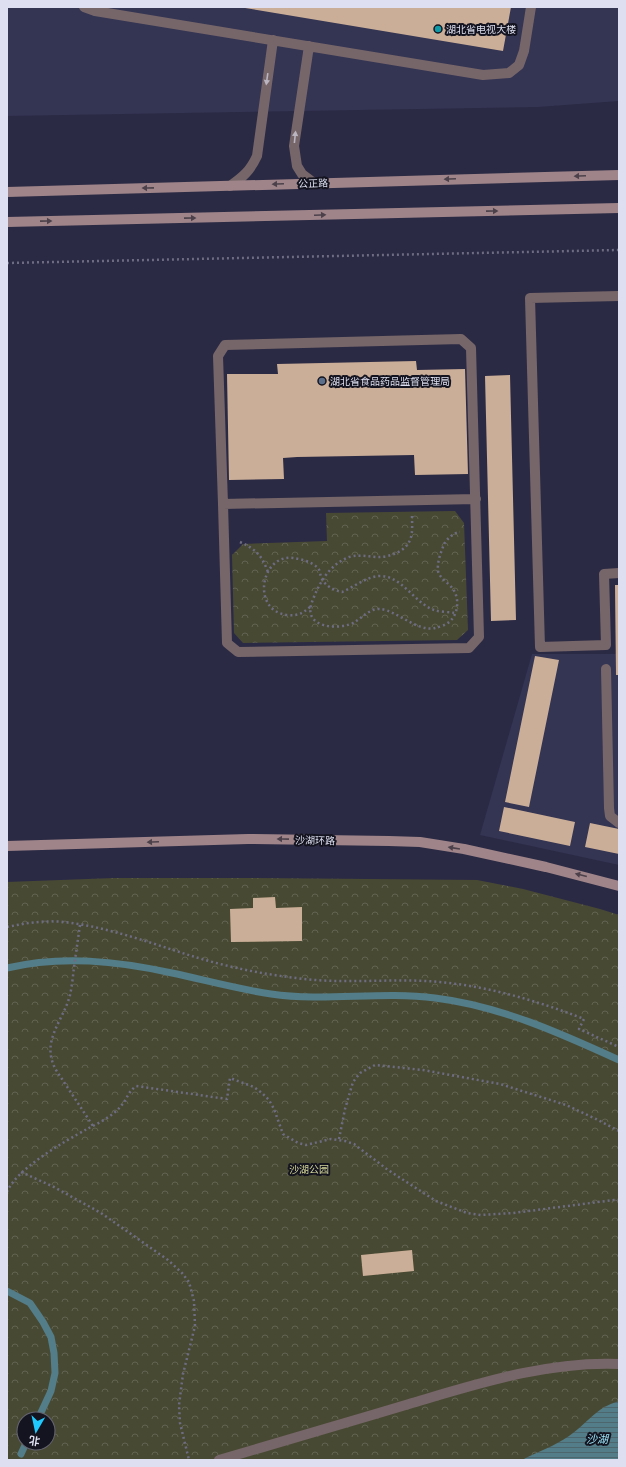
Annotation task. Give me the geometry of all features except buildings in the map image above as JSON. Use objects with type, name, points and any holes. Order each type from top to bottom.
[{"type":"main road","name":"公正路","points":[[7,192],[619,175]]},
{"type":"main road","points":[[7,222],[619,208]]},
{"type":"main road","name":"沙湖环路","points":[[7,846],[248,839],[389,840],[420,842],[546,866],[619,886]]},
{"type":"lane","points":[[84,7],[95,11],[483,75],[509,73],[519,65],[524,51],[531,7]]},
{"type":"lane","points":[[230,186],[244,176],[252,166],[257,156],[273,40]]},
{"type":"lane","points":[[309,46],[294,146],[297,166],[302,174],[314,183]]},
{"type":"lane","points":[[619,296],[530,298],[540,647],[606,645],[604,574],[619,573]]},
{"type":"lane","points":[[462,339],[471,348],[479,637],[469,648],[238,652],[227,643],[223,504],[218,356],[225,345],[462,339]]},
{"type":"lane","points":[[223,504],[476,499]]},
{"type":"lane","points":[[606,669],[609,808],[610,816],[619,823]]},
{"type":"lane","points":[[220,1460],[482,1382],[544,1368],[601,1363],[619,1364]]},
{"type":"path","points":[[7,263],[619,250]]},
{"type":"path","points":[[412,500],[412,531],[410,541],[402,550],[391,555],[379,557],[366,555],[350,557],[326,573],[318,586],[310,607],[310,616],[315,622],[328,626],[344,626],[355,622],[364,614],[375,609],[387,610],[417,625],[433,629],[448,623],[456,613],[457,600],[454,590],[438,572],[439,556],[446,542],[456,532],[476,529]]},
{"type":"path","points":[[224,535],[252,549],[263,558],[268,572]]},
{"type":"path","points":[[310,607],[304,613],[295,616],[284,615],[274,611],[267,604],[264,591],[266,576],[272,565],[281,558],[292,558],[308,562],[318,568],[322,579],[332,590],[342,592],[369,579],[380,576],[392,578],[418,601],[434,610],[456,613]]},
{"type":"path","points":[[7,927],[35,922],[63,922],[141,940],[234,968],[296,978],[328,981],[425,981],[484,989],[516,996],[584,1019],[579,1029],[619,1047]]},
{"type":"path","points":[[80,925],[71,990],[55,1028],[50,1052],[56,1070],[92,1126]]},
{"type":"path","points":[[339,1139],[345,1109],[353,1082],[360,1073],[375,1064],[423,1070],[500,1084],[566,1106],[619,1131]]},
{"type":"path","points":[[7,1192],[8,1188],[21,1172],[52,1150],[120,1107],[126,1097],[136,1086],[227,1100],[230,1078],[249,1084],[262,1093],[269,1100],[274,1109],[283,1134],[298,1143],[306,1145],[331,1139],[339,1139],[354,1144],[388,1170],[436,1201],[467,1213],[481,1215],[513,1213],[619,1200]]},
{"type":"path","points":[[21,1172],[54,1187],[101,1213],[168,1260],[189,1282],[194,1301],[195,1326],[184,1374],[179,1406],[180,1423],[189,1460]]},
{"type":"shaded area","points":[[7,7],[619,7],[619,101],[538,107],[7,116]]},
{"type":"shaded area","points":[[615,585],[619,585],[619,865],[480,835],[532,654],[616,654]]},
{"type":"green space","points":[[455,511],[464,523],[468,630],[457,640],[243,643],[234,633],[232,555],[243,544],[327,541],[326,513]]},
{"type":"green space","name":"沙湖公园","points":[[115,878],[477,880],[523,889],[619,915],[619,1460],[7,1460],[7,882]]},
{"type":"water","name":"沙湖","points":[[619,1401],[619,1460],[522,1460],[564,1440],[598,1412]]},
{"type":"waterway","points":[[7,968],[48,962],[90,961],[131,965],[271,994],[312,997],[414,996],[435,998],[483,1007],[506,1014],[552,1031],[619,1060]]},
{"type":"waterway","points":[[7,1291],[30,1303],[51,1337],[54,1353],[55,1373],[51,1391],[42,1411]]},
{"type":"place","name":"湖北省电视大楼","points":[[438,29]]},
{"type":"place","name":"湖北省食品药品监督管理局","points":[[322,381]]}]
